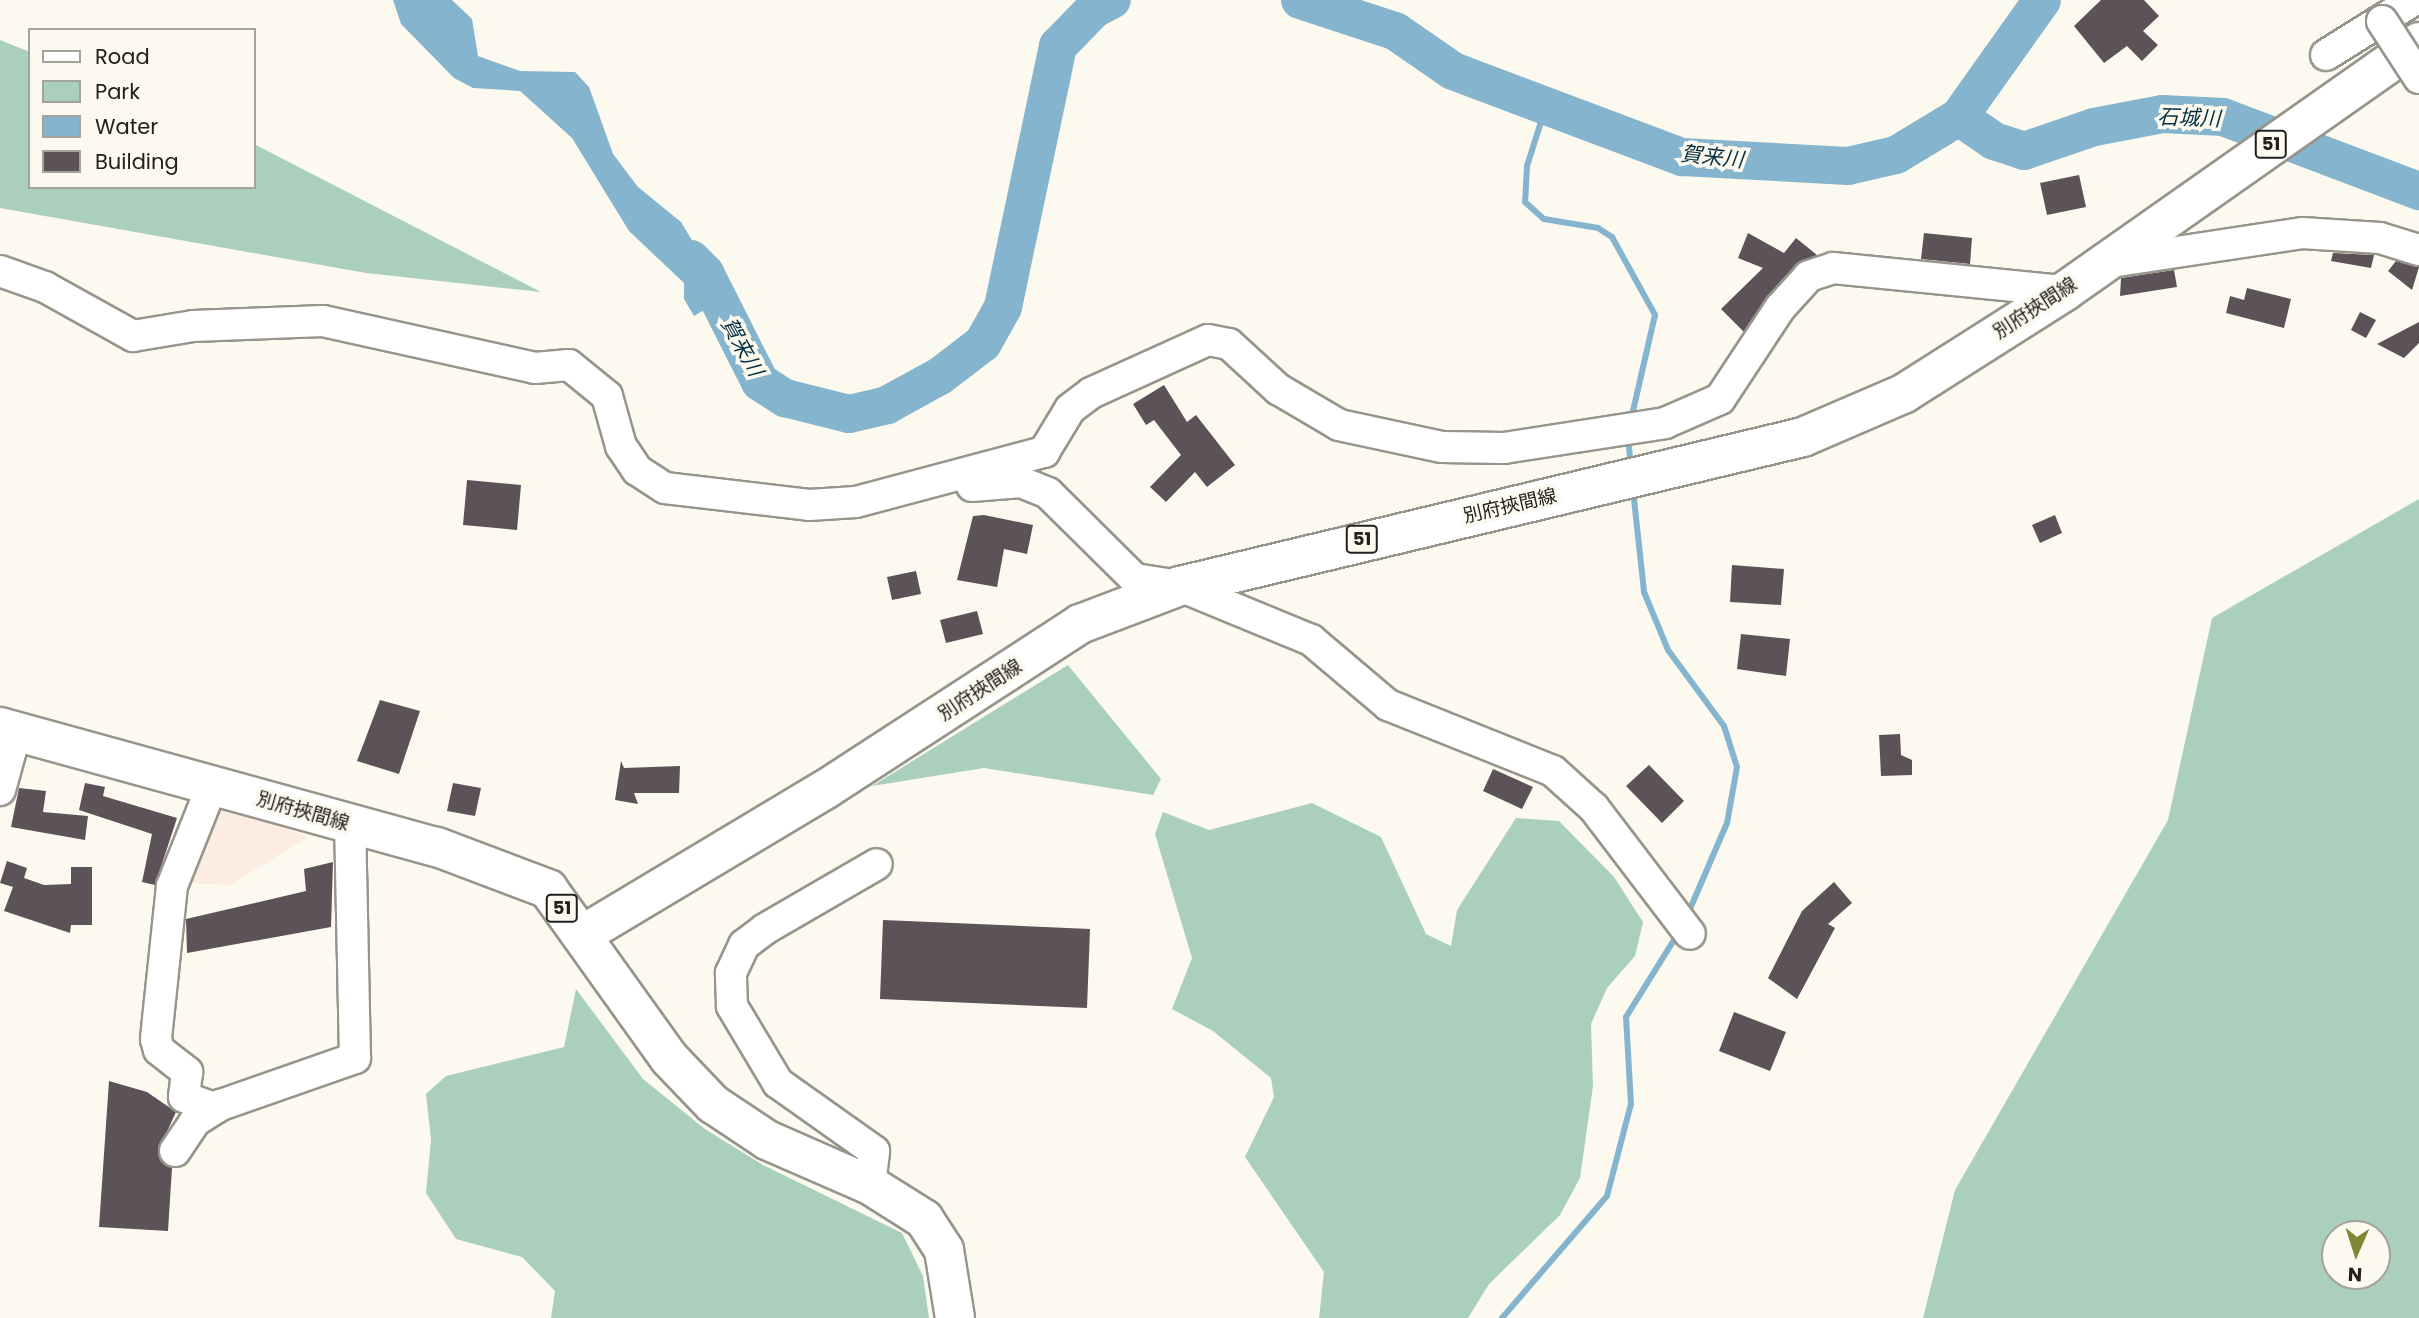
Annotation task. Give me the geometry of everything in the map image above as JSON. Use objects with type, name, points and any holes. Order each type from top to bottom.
[{"type":"main road","name":"別府挾間線","points":[[582,935],[826,789],[1080,624],[1180,586],[1803,437],[1903,394],[2064,291],[2419,42]]},
{"type":"main road","name":"別府挾間線","points":[[8,729],[499,866],[548,889],[669,1058],[713,1104],[766,1140],[870,1185],[924,1219],[937,1240],[955,1318]]},
{"type":"street","points":[[2326,55],[2414,0]]},
{"type":"street","points":[[2382,21],[2419,78]]},
{"type":"street","points":[[2104,263],[2302,233],[2379,238],[2419,250]]},
{"type":"street","points":[[0,271],[45,287],[133,336],[193,326],[323,321],[535,368],[569,365],[607,396],[621,446],[637,470],[665,488],[809,505],[901,489],[1044,452],[1070,409],[1091,393],[1209,340],[1228,344],[1278,389],[1339,425],[1442,447],[1504,448],[1665,424],[1720,399],[1780,308],[1809,276],[1833,268],[2064,291]]},
{"type":"street","points":[[901,489],[1021,482],[1048,493],[1135,579],[1180,586],[1311,640],[1388,705],[1438,730],[1476,738],[1553,771],[1594,808],[1690,934]]},
{"type":"street","points":[[0,790],[8,729]]},
{"type":"street","points":[[212,786],[172,886],[156,1040],[159,1050],[187,1072],[184,1097],[215,1108]]},
{"type":"street","points":[[175,1151],[195,1121],[215,1108],[355,1058],[350,825]]},
{"type":"street","points":[[870,1185],[874,1151],[778,1083],[732,1006],[731,973],[744,945],[765,929],[877,864]]},
{"type":"shaded area","points":[[214,807],[264,820],[309,837],[230,885],[191,883]]},
{"type":"green space","points":[[0,40],[28,51],[28,189],[256,189],[256,145],[541,292],[366,273],[0,208]]},
{"type":"green space","points":[[2419,499],[2419,1318],[1923,1318],[1955,1190],[2168,820],[2212,618]]},
{"type":"green space","points":[[1068,665],[1161,779],[1153,795],[984,768],[872,786]]},
{"type":"green space","points":[[1312,803],[1381,837],[1426,934],[1451,946],[1457,910],[1516,818],[1559,821],[1614,877],[1643,922],[1635,956],[1607,988],[1591,1024],[1593,1086],[1580,1178],[1560,1215],[1489,1284],[1468,1318],[1319,1318],[1324,1272],[1245,1157],[1274,1097],[1271,1078],[1213,1031],[1172,1009],[1192,958],[1155,834],[1163,812],[1209,830]]},
{"type":"green space","points":[[576,989],[643,1079],[705,1129],[763,1165],[902,1233],[923,1276],[929,1318],[551,1318],[555,1291],[522,1257],[456,1239],[426,1193],[431,1140],[426,1094],[446,1076],[564,1047]]},
{"type":"water","points":[[393,0],[452,0],[472,19],[478,56],[520,71],[575,72],[589,87],[613,154],[638,187],[681,222],[726,297],[694,316],[684,299],[684,283],[629,231],[572,138],[520,91],[473,88],[454,78],[401,24]]},
{"type":"building","points":[[2101,0],[2144,0],[2159,16],[2143,31],[2158,45],[2142,61],[2127,46],[2104,63],[2074,26]]},
{"type":"building","points":[[2079,175],[2086,207],[2047,215],[2040,183]]},
{"type":"building","points":[[1748,233],[1784,253],[1796,238],[1817,255],[1796,264],[1744,332],[1721,309],[1763,268],[1738,258]]},
{"type":"building","points":[[1924,233],[1972,238],[1970,264],[1921,259]]},
{"type":"building","points":[[2333,253],[2374,255],[2371,268],[2331,261]]},
{"type":"building","points":[[2396,261],[2419,267],[2412,290],[2388,271]]},
{"type":"building","points":[[2174,270],[2177,287],[2120,296],[2121,278]]},
{"type":"building","points":[[2247,288],[2291,299],[2284,328],[2226,313],[2230,296],[2244,300]]},
{"type":"building","points":[[2360,312],[2376,320],[2366,338],[2351,330]]},
{"type":"building","points":[[2419,322],[2419,343],[2404,358],[2377,344]]},
{"type":"building","points":[[1164,385],[1187,422],[1196,415],[1235,465],[1207,487],[1195,472],[1166,502],[1150,487],[1181,455],[1154,420],[1146,425],[1133,404]]},
{"type":"building","points":[[467,480],[521,485],[517,530],[463,525]]},
{"type":"building","points":[[984,515],[1033,525],[1027,554],[1004,549],[997,587],[957,580],[973,516]]},
{"type":"building","points":[[2055,515],[2062,533],[2040,543],[2032,525]]},
{"type":"building","points":[[1732,565],[1784,569],[1781,605],[1730,602]]},
{"type":"building","points":[[916,571],[921,594],[892,600],[887,577]]},
{"type":"building","points":[[977,611],[983,634],[946,643],[940,620]]},
{"type":"building","points":[[1741,634],[1790,639],[1786,676],[1737,669]]},
{"type":"building","points":[[380,700],[420,711],[399,774],[357,761]]},
{"type":"building","points":[[1900,734],[1901,755],[1912,760],[1912,775],[1881,776],[1879,735]]},
{"type":"building","points":[[621,761],[624,768],[680,766],[679,793],[634,793],[638,804],[615,800]]},
{"type":"building","points":[[1649,765],[1684,801],[1662,823],[1626,786]]},
{"type":"building","points":[[1493,769],[1533,787],[1522,809],[1483,791]]},
{"type":"building","points":[[85,783],[105,787],[103,796],[177,818],[155,885],[142,882],[152,834],[79,810]]},
{"type":"building","points":[[453,783],[481,788],[475,816],[447,811]]},
{"type":"building","points":[[19,788],[46,791],[43,812],[88,816],[85,840],[11,827]]},
{"type":"building","points":[[7,861],[27,868],[24,878],[44,885],[71,884],[71,867],[92,867],[92,925],[71,925],[70,933],[4,911],[13,887],[0,883]]},
{"type":"building","points":[[333,862],[331,927],[187,953],[186,919],[306,891],[304,869]]},
{"type":"building","points":[[1834,882],[1852,903],[1828,924],[1835,928],[1797,999],[1768,978],[1802,911]]},
{"type":"building","points":[[883,920],[1090,929],[1087,1008],[880,999]]},
{"type":"building","points":[[1734,1012],[1786,1032],[1770,1071],[1719,1051]]},
{"type":"building","points":[[109,1081],[147,1092],[176,1112],[158,1151],[172,1168],[168,1231],[99,1227]]},
{"type":"waterway","name":"賀来川","points":[[691,259],[705,273],[760,382],[785,398],[849,414],[887,405],[940,376],[983,343],[1003,307],[1058,46],[1094,9],[1112,0]]},
{"type":"waterway","name":"賀来川","points":[[1300,0],[1395,31],[1453,71],[1682,157],[1848,166],[1896,155],[1959,117],[2042,0]]},
{"type":"waterway","points":[[1546,106],[1527,166],[1525,202],[1544,219],[1598,228],[1612,237],[1655,315],[1631,420]]},
{"type":"waterway","name":"石城川","points":[[1959,117],[1994,141],[2024,151],[2094,127],[2163,114],[2223,117],[2419,191]]},
{"type":"waterway","points":[[1628,438],[1631,466]]},
{"type":"waterway","points":[[1633,490],[1644,592],[1668,650],[1724,726],[1737,767],[1727,823],[1687,916]]},
{"type":"waterway","points":[[1502,1318],[1607,1196],[1631,1104],[1626,1017],[1679,932]]}]
